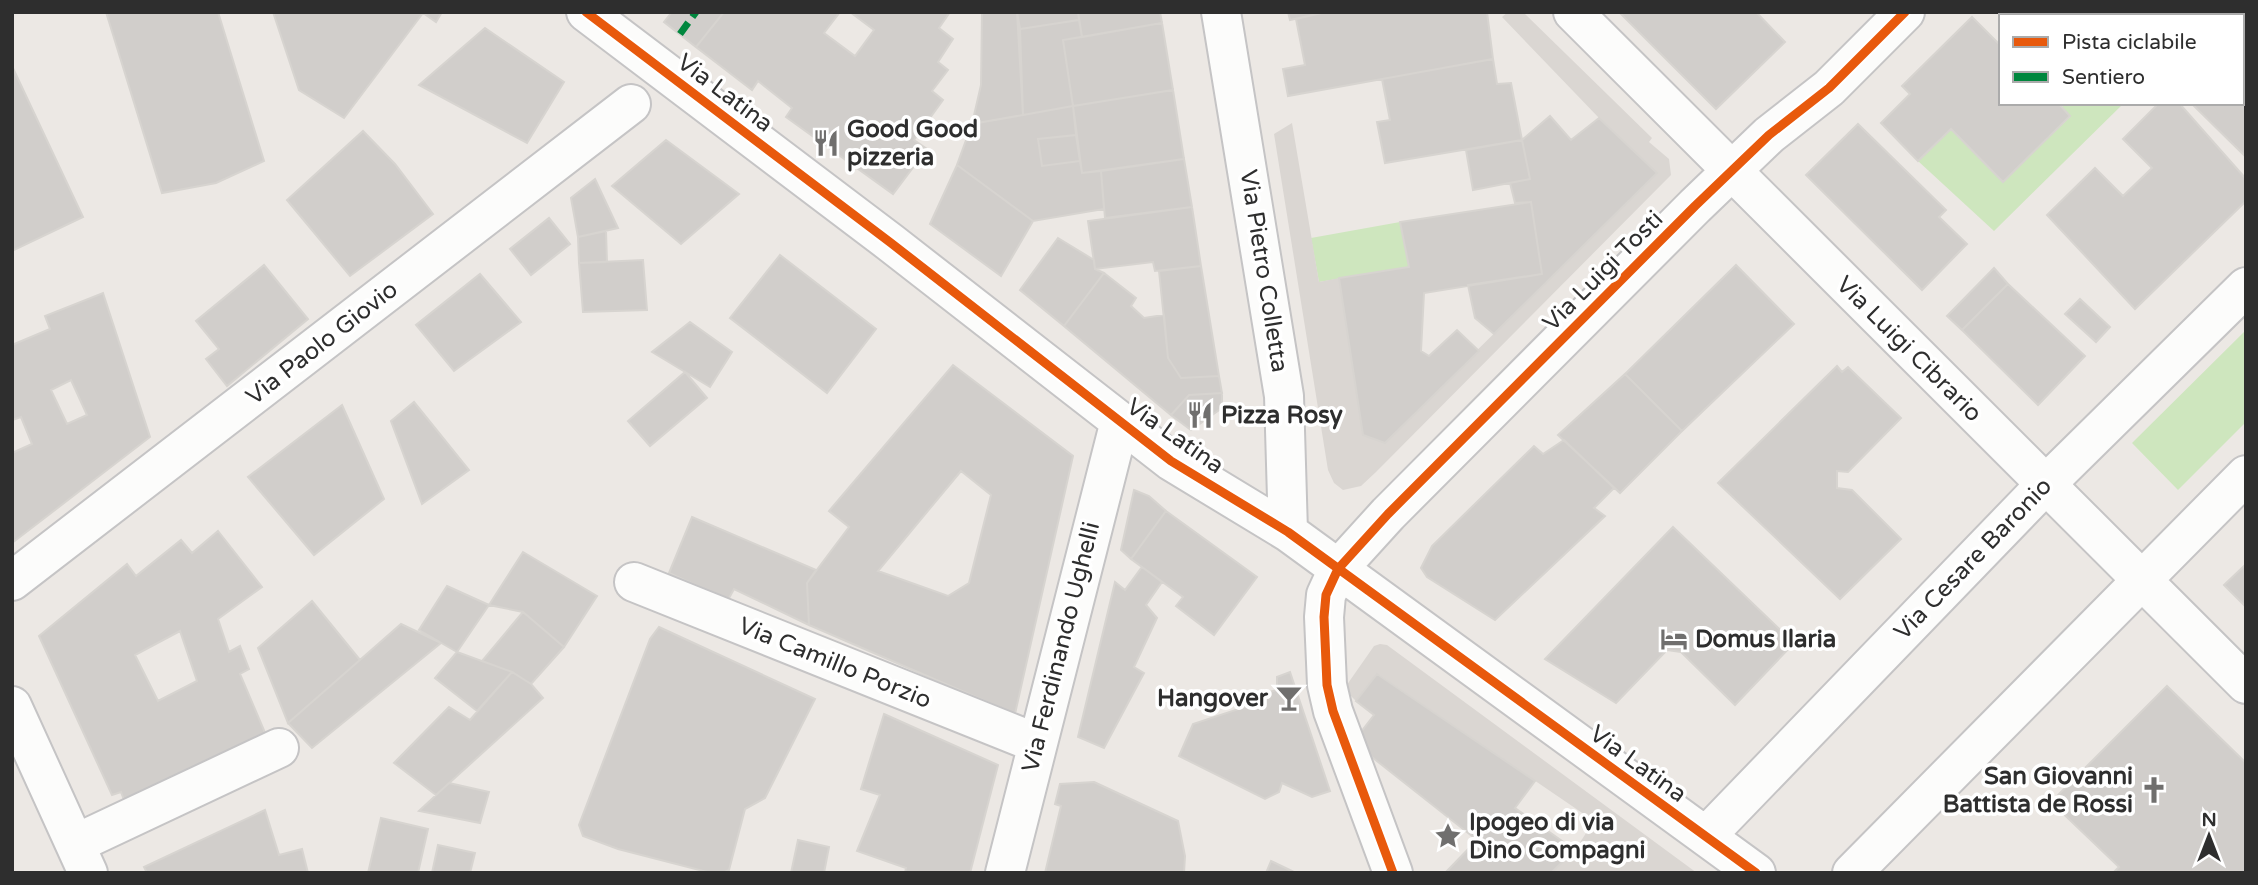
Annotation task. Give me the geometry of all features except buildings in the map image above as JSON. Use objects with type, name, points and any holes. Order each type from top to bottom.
[{"type":"street","name":"Via Latina","points":[[586,12],[1171,461],[1288,532],[1756,873]]},
{"type":"street","name":"Via Pietro Colletta","points":[[1221,12],[1284,396],[1288,532]]},
{"type":"street","name":"Via Luigi Cibrario","points":[[1573,12],[2246,684]]},
{"type":"street","name":"Via Luigi Tosti","points":[[1338,569],[1398,505],[1732,171],[1769,135],[1829,88],[1905,12]]},
{"type":"street","name":"Via Paolo Giovio","points":[[12,581],[631,104]]},
{"type":"street","name":"Via Cesare Baronio","points":[[1706,836],[2046,484],[2246,287]]},
{"type":"street","name":"Via Ferdinando Ughelli","points":[[1005,873],[1120,421]]},
{"type":"street","points":[[1852,873],[2141,578],[2246,475]]},
{"type":"street","points":[[1338,569],[1325,604],[1327,685],[1333,711],[1393,873]]},
{"type":"street","name":"Via Camillo Porzio","points":[[634,582],[1036,743]]},
{"type":"street","points":[[12,706],[82,858],[279,748]]},
{"type":"green space","points":[[2122,105],[1994,231],[1918,161],[1951,129],[2003,182],[2070,117],[2062,107]]},
{"type":"green space","points":[[1400,222],[1409,267],[1319,282],[1311,238]]},
{"type":"green space","points":[[2246,330],[2246,422],[2178,490],[2132,443]]},
{"type":"shaded area","points":[[1508,12],[1523,12],[1652,138],[1649,142],[1669,159],[1671,175],[1376,472],[1361,486],[1343,490],[1334,483],[1328,470],[1274,134],[1292,123],[1319,282],[1339,278],[1363,435],[1384,442],[1657,173],[1599,118],[1502,17]]},
{"type":"shaded area","points":[[1387,645],[1697,873],[1551,873],[1575,850],[1594,821],[1378,674],[1356,701],[1344,689],[1374,646]]},
{"type":"marked path","points":[[680,34],[696,12]]},
{"type":"cycle path","points":[[586,12],[891,243],[1171,461],[1288,532],[1756,873]]},
{"type":"cycle path","points":[[1393,873],[1333,711],[1327,685],[1324,617],[1326,595],[1338,569],[1388,514],[1695,206],[1769,135],[1829,88],[1905,12]]},
{"type":"place","name":"Good Good pizzeria","points":[[826,143]]},
{"type":"place","name":"Pizza Rosy","points":[[1200,415]]},
{"type":"place","name":"Domus Ilaria","points":[[1674,639]]},
{"type":"place","name":"Hangover","points":[[1289,698]]},
{"type":"place","name":"San Giovanni Battista de Rossi","points":[[2154,790]]},
{"type":"place","name":"Ipogeo di via Dino Compagni","points":[[1448,836]]}]
